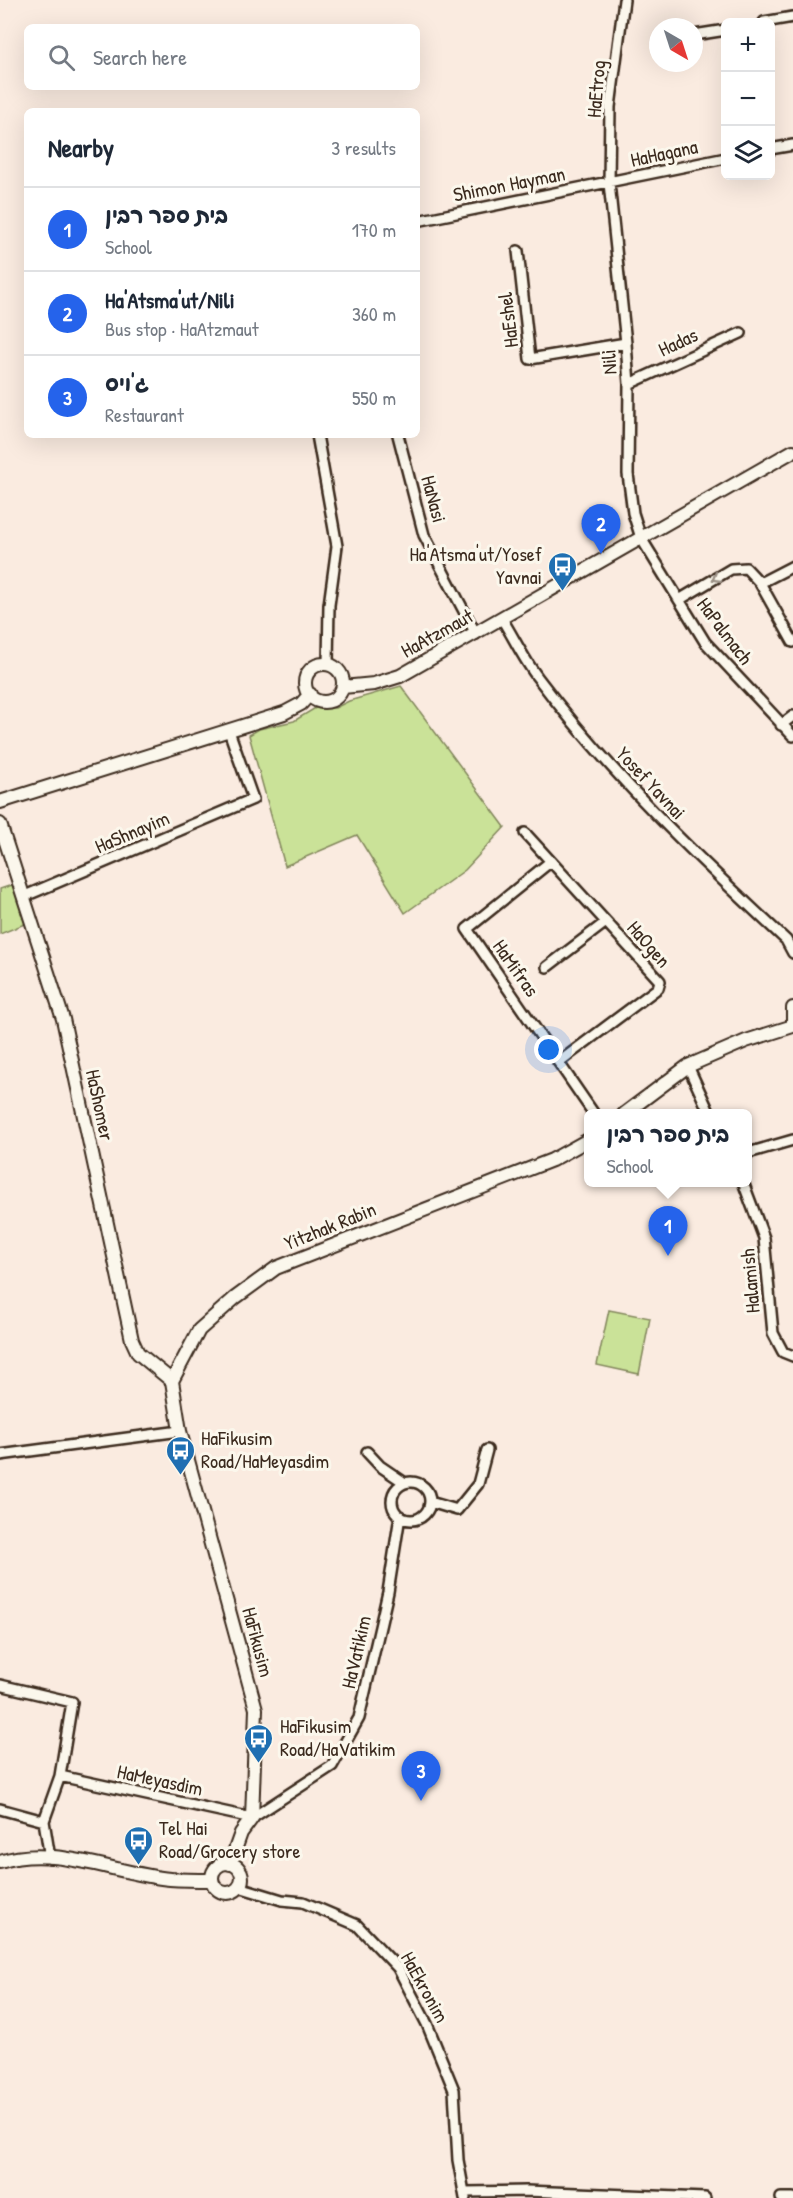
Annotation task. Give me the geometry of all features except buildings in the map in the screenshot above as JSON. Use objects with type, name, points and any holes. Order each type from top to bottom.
[{"type":"street","name":"HaEtrog","points":[[609,183],[610,107],[624,0]]},
{"type":"street","points":[[775,20],[793,17]]},
{"type":"street","points":[[703,34],[721,31]]},
{"type":"street","points":[[775,148],[793,145]]},
{"type":"street","name":"HaHagana","points":[[609,183],[721,160]]},
{"type":"street","name":"Shimon Hayman","points":[[420,220],[609,183]]},
{"type":"street","name":"Nili","points":[[609,183],[629,384],[628,474],[633,513],[641,538]]},
{"type":"street","name":"HaEshel","points":[[518,251],[530,359],[626,343]]},
{"type":"street","name":"Hadas","points":[[629,384],[741,333]]},
{"type":"street","points":[[318,438],[337,546],[329,605],[328,664]]},
{"type":"street","name":"HaNasi","points":[[399,438],[424,535],[476,634]]},
{"type":"street","name":"HaAtzmaut","points":[[343,687],[374,684],[400,675],[476,634],[793,451]]},
{"type":"street","name":"HaPalmach","points":[[641,538],[705,642],[793,736]]},
{"type":"street","points":[[679,600],[739,566],[752,573],[760,583],[793,640]]},
{"type":"street","points":[[760,583],[793,566]]},
{"type":"street","name":"Yosef Yavnai","points":[[502,619],[536,676],[630,789],[664,825],[790,939],[793,953]]},
{"type":"street","points":[[328,664],[339,670],[343,687],[336,697],[325,702],[310,694],[306,684],[308,673],[316,666],[328,664]]},
{"type":"street","points":[[0,802],[229,731],[294,708],[310,694]]},
{"type":"street","points":[[781,725],[793,716]]},
{"type":"street","name":"HaShnayim","points":[[25,896],[253,799],[229,731]]},
{"type":"street","name":"HaShomer","points":[[0,824],[63,1019],[132,1340],[138,1353],[172,1382]]},
{"type":"street","name":"HaOgen","points":[[525,833],[660,981],[658,988],[559,1062]]},
{"type":"street","name":"HaMifras","points":[[550,862],[467,929],[591,1109]]},
{"type":"street","points":[[547,968],[606,922]]},
{"type":"street","points":[[629,1109],[688,1066],[746,1041],[793,1025],[793,1008]]},
{"type":"street","points":[[688,1066],[708,1109]]},
{"type":"street","points":[[752,1152],[793,1140]]},
{"type":"street","name":"Yitzhak Rabin","points":[[172,1382],[199,1330],[235,1298],[276,1268],[552,1160],[584,1142]]},
{"type":"street","name":"Halamish","points":[[745,1187],[764,1238],[771,1290],[771,1322],[783,1352],[793,1356]]},
{"type":"street","points":[[0,1455],[180,1431],[172,1382]]},
{"type":"street","name":"HaFikusim","points":[[180,1431],[256,1709],[252,1818],[241,1833],[230,1864]]},
{"type":"street","points":[[430,1502],[457,1510],[478,1484],[487,1450]]},
{"type":"street","points":[[367,1452],[380,1466],[405,1483],[423,1486],[430,1502],[426,1513],[416,1519],[400,1516],[392,1501],[396,1490],[405,1483]]},
{"type":"street","name":"HaVatikim","points":[[252,1818],[332,1766],[359,1718],[388,1592],[400,1516]]},
{"type":"street","points":[[0,1685],[72,1702],[60,1776],[44,1821],[50,1858]]},
{"type":"street","name":"HaMeyasdim","points":[[60,1776],[252,1818]]},
{"type":"street","points":[[0,1809],[44,1821]]},
{"type":"street","points":[[0,1862],[15,1858],[50,1858],[170,1879],[212,1880]]},
{"type":"street","points":[[230,1864],[241,1874],[239,1887],[233,1892],[222,1892],[216,1888],[212,1880],[218,1866],[230,1864]]},
{"type":"street","name":"HaEkronim","points":[[239,1887],[282,1900],[303,1902],[357,1925],[398,1968],[427,2024],[454,2090],[458,2160],[465,2195]]},
{"type":"street","points":[[465,2195],[526,2191],[705,2198]]},
{"type":"street","points":[[781,2198],[793,2198]]},
{"type":"green space","points":[[401,686],[505,827],[465,870],[405,913],[357,835],[285,866],[249,735],[259,729],[294,721],[317,707],[335,708],[349,701]]},
{"type":"green space","points":[[15,884],[27,923],[0,934],[0,889]]},
{"type":"green space","points":[[609,1310],[650,1318],[639,1374],[597,1365]]},
{"type":"place","name":"Ha'Atsma'ut/Nili","points":[[601,554]]},
{"type":"place","name":"Ha'Atsma'ut/Yosef Yavnai","points":[[563,592]]},
{"type":"place","name":"בית ספר רבין","points":[[668,1256]]},
{"type":"place","name":"HaFikusim Road/HaMeyasdim","points":[[180,1476]]},
{"type":"place","name":"HaFikusim Road/HaVatikim","points":[[259,1764]]},
{"type":"place","name":"ג'ויס","points":[[421,1801]]},
{"type":"place","name":"Tel Hai Road/Grocery store","points":[[138,1866]]}]
